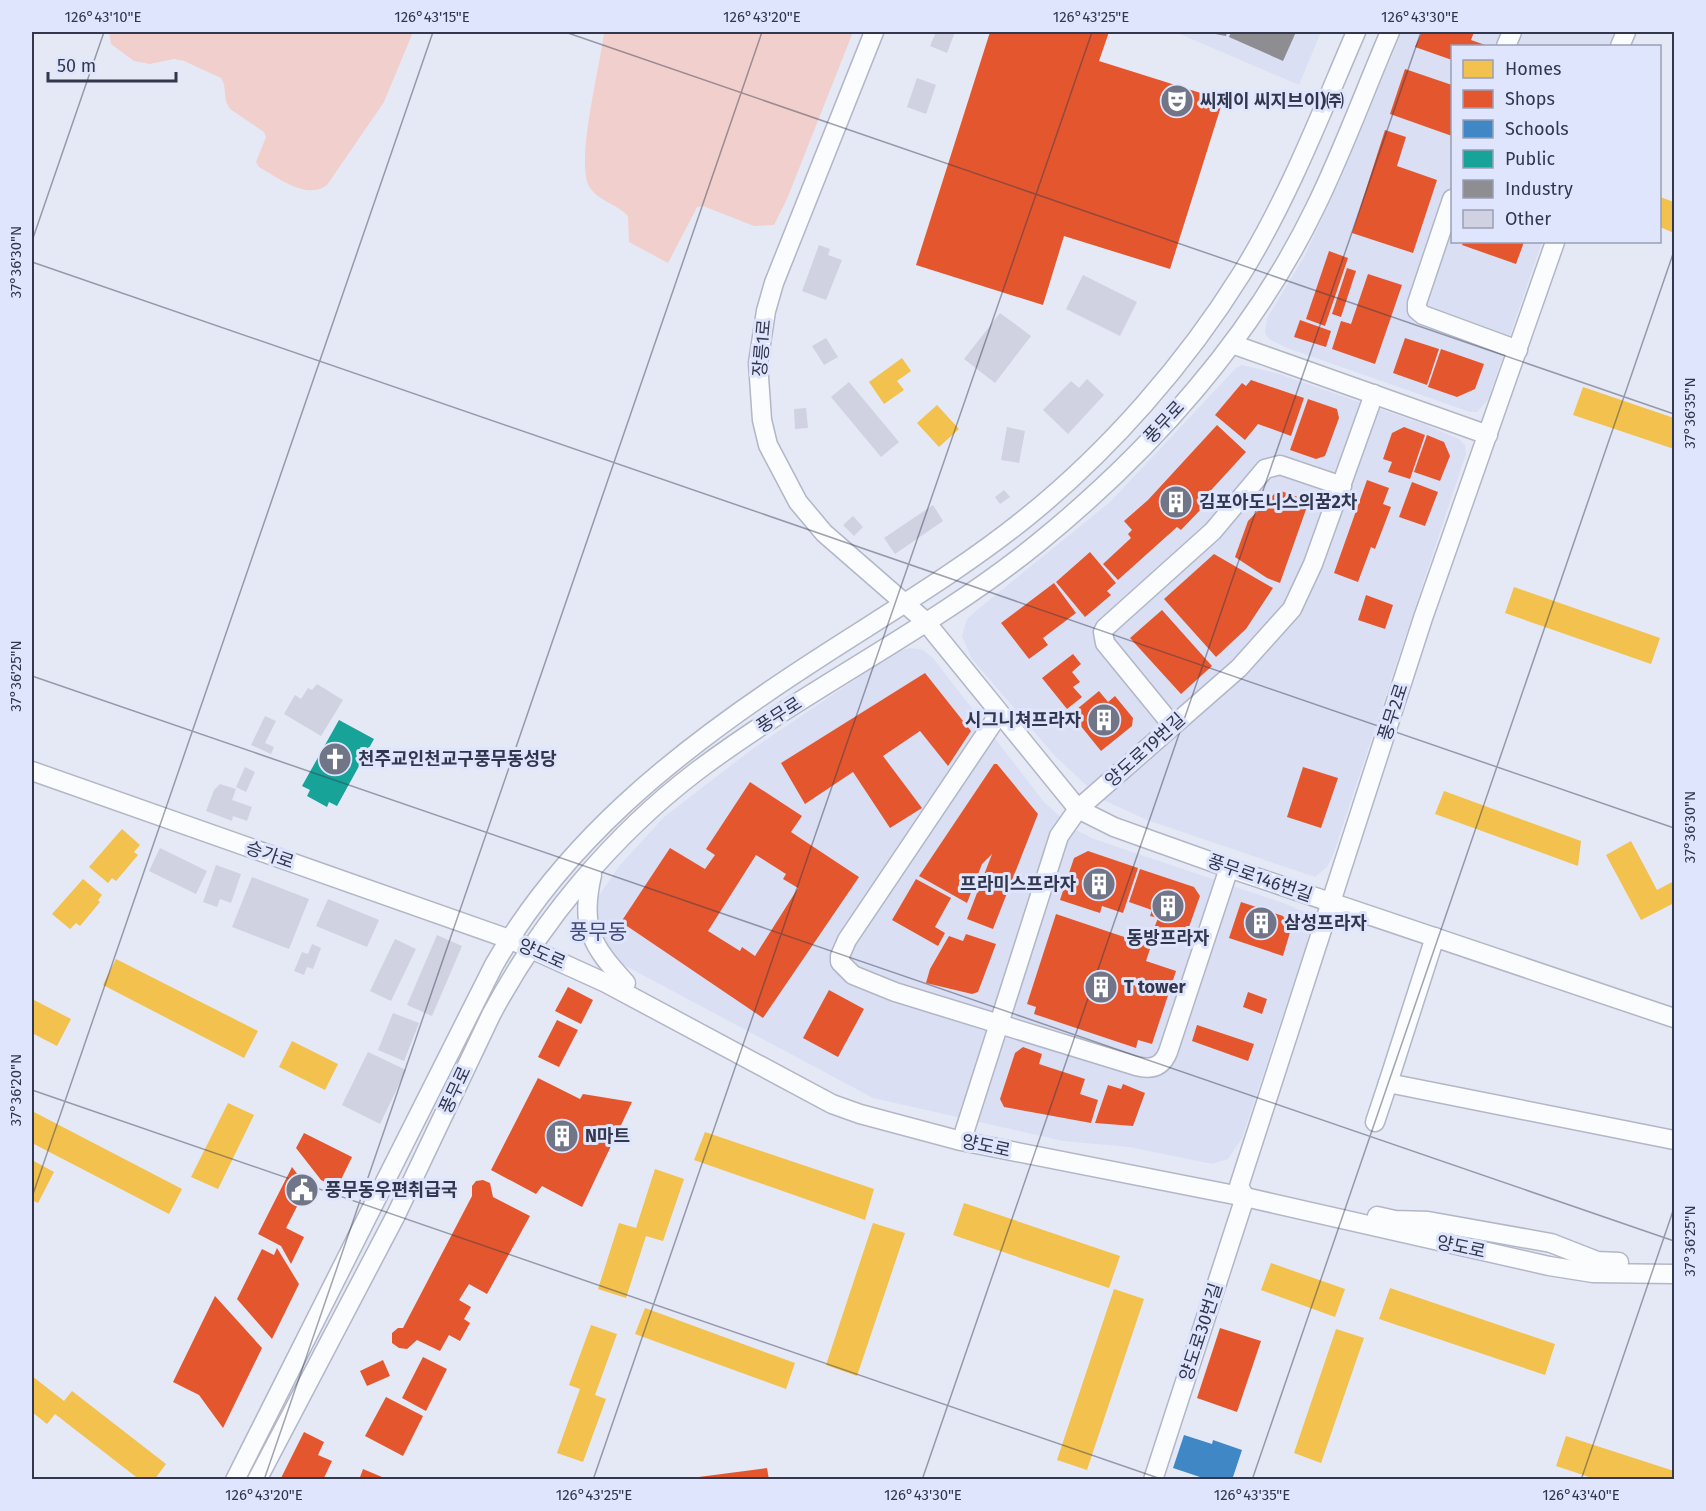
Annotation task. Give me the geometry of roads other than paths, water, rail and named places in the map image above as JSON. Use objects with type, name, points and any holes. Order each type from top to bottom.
[{"type":"street","name":"장릉1로","points":[[874,32],[774,283],[761,335],[759,387],[768,446],[798,502],[824,533],[925,621]]},
{"type":"street","name":"풍무로","points":[[235,1479],[509,939],[566,864],[597,829],[663,768],[790,677],[904,604],[1027,516],[1065,483],[1124,424],[1188,348],[1241,274],[1297,166],[1356,32]]},
{"type":"street","name":"풍무로","points":[[257,1479],[396,1215],[491,1015],[533,945],[593,870],[656,805],[697,772],[1021,556],[1079,507],[1145,443],[1232,344],[1276,280],[1315,209],[1390,32]]},
{"type":"street","points":[[1451,202],[1417,303],[1417,310],[1423,315],[1518,350]]},
{"type":"street","name":"풍무2로","points":[[1242,1191],[1423,618],[1555,243]]},
{"type":"street","points":[[1232,344],[1488,435]]},
{"type":"street","name":"양도로19번길","points":[[964,1132],[1055,846],[1066,825],[1078,810],[1239,668],[1292,609],[1313,564],[1374,394]]},
{"type":"street","points":[[1172,725],[1105,643],[1103,632],[1105,628],[1213,531],[1265,469],[1280,465],[1342,486]]},
{"type":"street","name":"풍무로146번길","points":[[925,621],[1078,810],[1114,827],[1229,868],[1674,1018]]},
{"type":"street","points":[[999,714],[847,940],[840,956],[843,968],[869,982],[1137,1066],[1145,1068],[1160,1065],[1168,1052],[1229,868]]},
{"type":"street","name":"승가로","points":[[32,771],[509,939]]},
{"type":"street","points":[[593,870],[586,900],[587,924],[598,951],[626,983]]},
{"type":"street","points":[[1375,1122],[1435,937]]},
{"type":"street","name":"양도로","points":[[509,939],[533,945],[626,983],[838,1096],[863,1106],[964,1132],[1242,1191],[1549,1266],[1593,1273],[1674,1274]]},
{"type":"street","name":"양도로","points":[[533,945],[832,1104],[860,1114],[961,1142],[1395,1220],[1428,1221],[1551,1243],[1597,1261],[1674,1262]]},
{"type":"street","points":[[1388,1083],[1674,1140]]},
{"type":"street","name":"양도로30번길","points":[[1153,1479],[1242,1191]]},
{"type":"place","name":"씨제이 씨지브이)㈜","points":[[1177,101]]},
{"type":"place","name":"김포아도니스의꿈2차","points":[[1176,502]]},
{"type":"place","name":"시그니쳐프라자","points":[[1104,720]]},
{"type":"place","name":"천주교인천교구풍무동성당","points":[[335,759]]},
{"type":"place","name":"프라미스프라자","points":[[1099,884]]},
{"type":"place","name":"동방프라자","points":[[1168,906]]},
{"type":"place","name":"삼성프라자","points":[[1261,923]]},
{"type":"place","name":"T tower","points":[[1101,987]]},
{"type":"place","name":"N마트","points":[[562,1136]]},
{"type":"place","name":"풍무동우편취급국","points":[[302,1190]]},
{"type":"district","name":"풍무동","points":[[598,932]]}]
